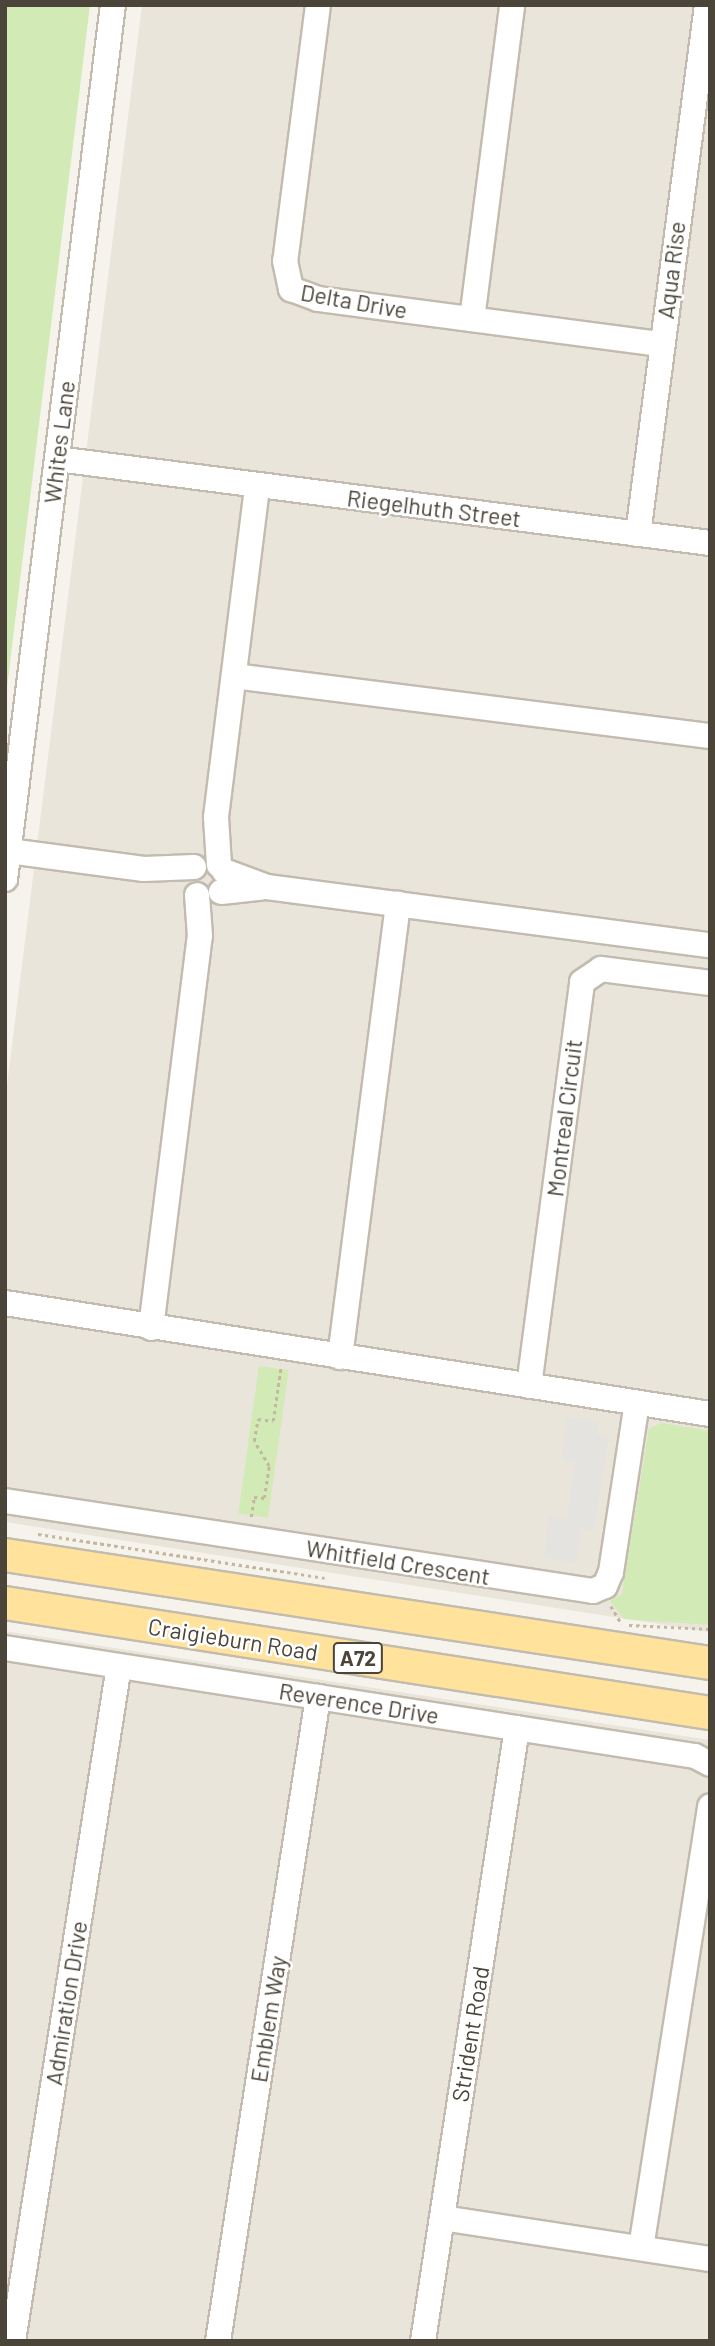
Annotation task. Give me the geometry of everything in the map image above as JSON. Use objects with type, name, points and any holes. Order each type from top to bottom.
[{"type":"main road","name":"Craigieburn Road","points":[[5,1555],[710,1663]]},
{"type":"main road","name":"Craigieburn Road","points":[[5,1603],[710,1713]]},
{"type":"street","name":"Whites Lane","points":[[5,879],[113,5]]},
{"type":"street","name":"Delta Drive","points":[[318,5],[288,285],[304,297],[662,344]]},
{"type":"street","points":[[472,319],[512,5]]},
{"type":"street","name":"Aqua Rise","points":[[638,534],[706,5]]},
{"type":"street","name":"Riegelhuth Street","points":[[57,459],[710,543]]},
{"type":"street","points":[[151,1328],[257,486]]},
{"type":"street","points":[[234,676],[710,736]]},
{"type":"street","points":[[9,851],[207,880],[710,944]]},
{"type":"street","points":[[341,1357],[398,904]]},
{"type":"street","name":"Montreal Circuit","points":[[529,1386],[582,982],[601,970],[710,983]]},
{"type":"street","points":[[5,1303],[710,1414]]},
{"type":"street","name":"Whitfield Crescent","points":[[5,1501],[593,1591],[605,1586],[611,1572],[638,1403]]},
{"type":"street","name":"Reverence Drive","points":[[5,1648],[695,1756],[710,1764]]},
{"type":"street","points":[[649,1654],[710,1656]]},
{"type":"street","name":"Admiration Drive","points":[[13,2341],[119,1666]]},
{"type":"street","name":"Emblem Way","points":[[218,2341],[318,1696]]},
{"type":"street","name":"Strident Road","points":[[423,2341],[517,1728]]},
{"type":"street","points":[[641,2248],[710,1807]]},
{"type":"street","points":[[442,2218],[710,2259]]},
{"type":"path","points":[[710,887],[710,911]]},
{"type":"path","points":[[260,1521],[250,1519],[254,1497],[264,1498],[269,1466],[254,1441],[258,1419],[273,1421],[281,1366]]},
{"type":"path","points":[[51,1535],[337,1580]]},
{"type":"path","points":[[612,1623],[710,1629]]},
{"type":"shaded area","points":[[142,5],[710,5],[710,1632],[5,1522],[5,1101]]},
{"type":"shaded area","points":[[566,1417],[598,1422],[596,1434],[609,1437],[594,1530],[581,1529],[576,1563],[544,1558],[549,1516],[567,1519],[575,1462],[562,1460]]},
{"type":"shaded area","points":[[5,1631],[710,1740],[710,2341],[5,2341]]},
{"type":"green space","points":[[5,5],[90,5],[5,704]]},
{"type":"green space","points":[[259,1366],[289,1370],[268,1518],[238,1514]]},
{"type":"green space","points":[[661,1423],[710,1431],[710,1625],[624,1619],[610,1601],[622,1594],[649,1429]]}]
